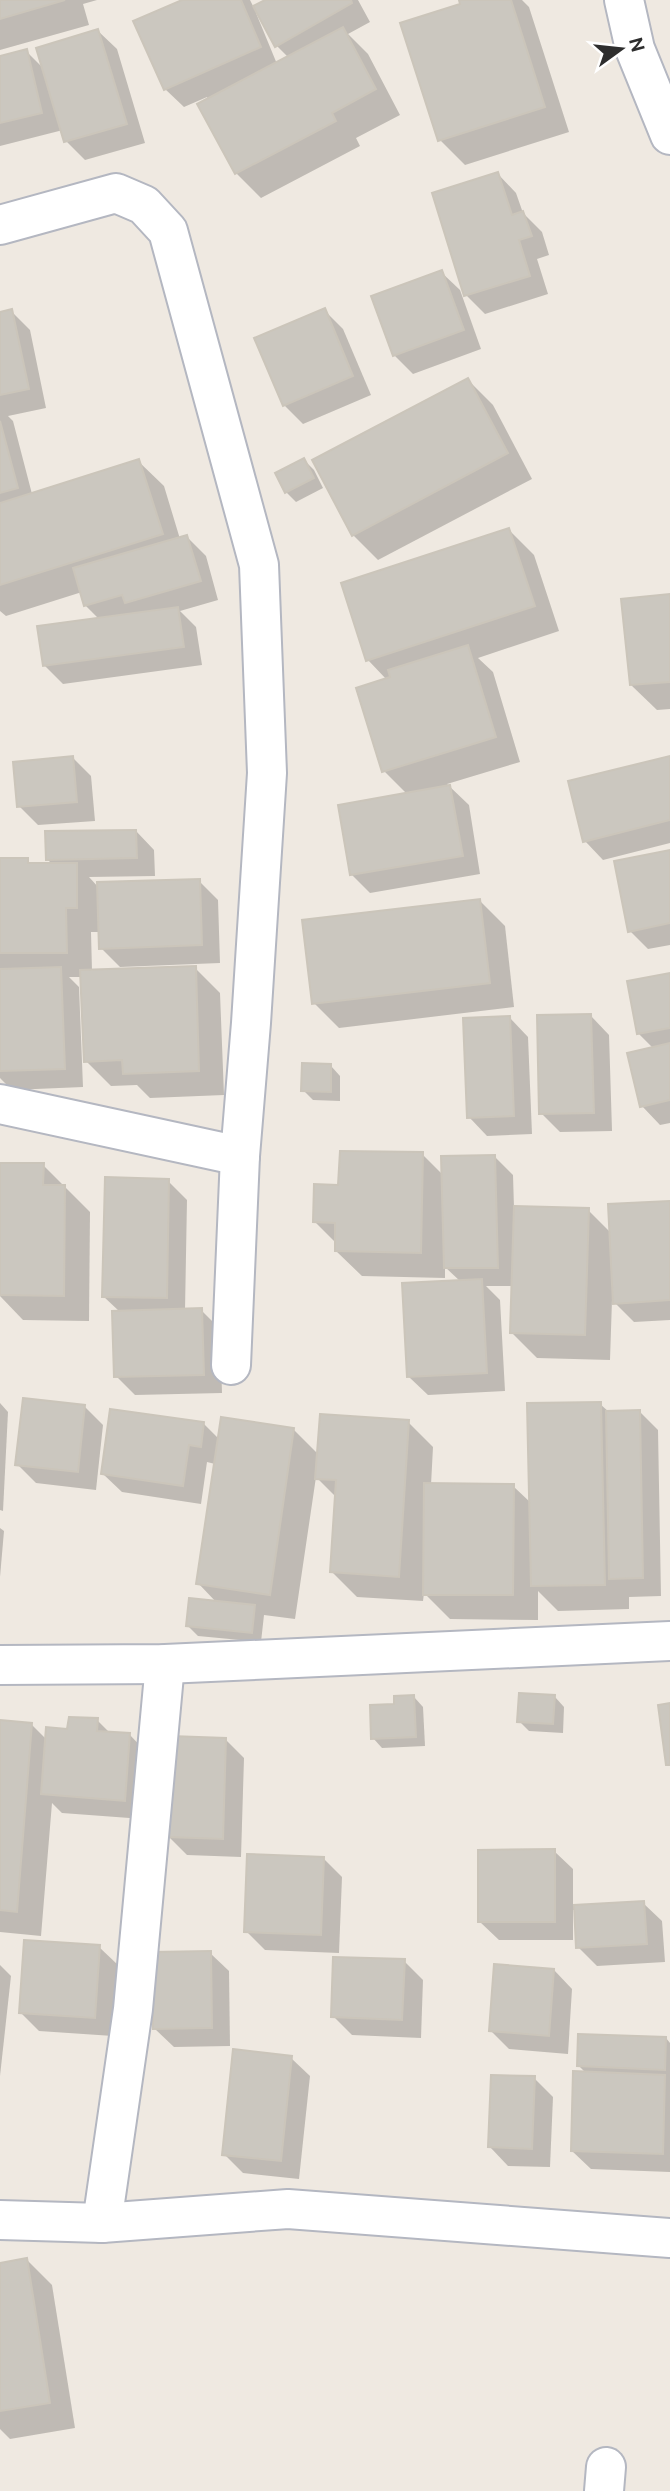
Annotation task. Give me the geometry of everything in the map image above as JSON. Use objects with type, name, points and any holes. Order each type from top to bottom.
[{"type":"street","points":[[624,0],[635,49],[670,135]]},
{"type":"street","points":[[0,225],[116,193],[144,205],[168,231],[259,565],[267,773],[240,1156],[230,1364]]},
{"type":"street","points":[[0,1104],[240,1156]]},
{"type":"street","points":[[0,1665],[165,1664],[670,1641]]},
{"type":"street","points":[[102,2223],[133,2009],[165,1664]]},
{"type":"street","points":[[0,2220],[102,2223],[288,2209],[670,2238]]},
{"type":"building","points":[[0,0],[65,0],[0,19]]},
{"type":"building","points":[[182,0],[241,0],[261,47],[164,90],[133,21]]},
{"type":"building","points":[[265,0],[351,0],[352,3],[275,47],[253,6]]},
{"type":"building","points":[[459,0],[511,0],[545,107],[438,141],[400,23],[460,4]]},
{"type":"building","points":[[343,27],[376,89],[332,113],[336,121],[235,174],[197,104]]},
{"type":"building","points":[[98,29],[127,124],[64,142],[36,48]]},
{"type":"building","points":[[27,49],[42,113],[0,123],[0,56]]},
{"type":"building","points":[[498,172],[512,215],[523,211],[532,236],[519,240],[530,276],[464,296],[432,193]]},
{"type":"building","points":[[442,270],[464,330],[393,356],[371,296]]},
{"type":"building","points":[[325,308],[353,376],[283,406],[254,338]]},
{"type":"building","points":[[12,309],[29,389],[0,395],[0,312]]},
{"type":"building","points":[[468,378],[508,453],[352,536],[312,460]]},
{"type":"building","points":[[0,421],[18,488],[0,493]]},
{"type":"building","points":[[304,458],[314,478],[285,493],[275,473]]},
{"type":"building","points":[[139,459],[163,534],[0,585],[0,503]]},
{"type":"building","points":[[509,528],[535,606],[366,661],[341,583]]},
{"type":"building","points":[[187,535],[201,581],[125,603],[122,595],[84,606],[73,568]]},
{"type":"building","points":[[670,594],[670,682],[630,685],[621,599]]},
{"type":"building","points":[[178,607],[184,647],[43,666],[37,626]]},
{"type":"building","points":[[468,645],[496,737],[382,772],[356,688],[390,677],[388,670]]},
{"type":"building","points":[[73,756],[77,802],[17,807],[13,762]]},
{"type":"building","points":[[670,756],[670,820],[583,842],[568,781]]},
{"type":"building","points":[[450,785],[463,856],[350,875],[338,805]]},
{"type":"building","points":[[136,830],[137,858],[46,860],[45,831]]},
{"type":"building","points":[[670,850],[670,923],[628,932],[614,861]]},
{"type":"building","points":[[0,858],[28,858],[28,863],[77,863],[77,908],[66,908],[67,953],[0,953]]},
{"type":"building","points":[[200,879],[202,945],[99,949],[97,882]]},
{"type":"building","points":[[480,899],[490,983],[312,1004],[302,920]]},
{"type":"building","points":[[196,966],[199,1071],[123,1074],[122,1060],[84,1062],[80,970]]},
{"type":"building","points":[[61,967],[65,1069],[0,1071],[0,969]]},
{"type":"building","points":[[670,973],[670,1028],[637,1034],[627,981]]},
{"type":"building","points":[[591,1014],[594,1113],[539,1114],[537,1015]]},
{"type":"building","points":[[510,1016],[514,1116],[467,1118],[463,1018]]},
{"type":"building","points":[[670,1043],[670,1100],[640,1107],[627,1053]]},
{"type":"building","points":[[302,1063],[331,1064],[331,1092],[301,1091]]},
{"type":"building","points":[[340,1151],[423,1152],[421,1253],[335,1251],[335,1223],[313,1222],[314,1184],[338,1185]]},
{"type":"building","points":[[495,1155],[498,1268],[444,1268],[441,1156]]},
{"type":"building","points":[[0,1163],[44,1163],[43,1185],[65,1185],[64,1296],[0,1295]]},
{"type":"building","points":[[105,1177],[169,1179],[167,1298],[102,1297]]},
{"type":"building","points":[[670,1201],[670,1300],[613,1304],[608,1204]]},
{"type":"building","points":[[514,1206],[589,1208],[585,1335],[510,1333]]},
{"type":"building","points":[[482,1279],[487,1373],[407,1377],[402,1283]]},
{"type":"building","points":[[202,1308],[204,1375],[114,1377],[112,1311]]},
{"type":"building","points":[[23,1398],[85,1405],[78,1472],[15,1465]]},
{"type":"building","points":[[601,1402],[605,1585],[531,1586],[527,1403]]},
{"type":"building","points":[[110,1409],[204,1422],[201,1447],[189,1445],[183,1486],[101,1474]]},
{"type":"building","points":[[640,1410],[643,1578],[609,1579],[606,1411]]},
{"type":"building","points":[[320,1414],[409,1420],[399,1577],[330,1572],[336,1480],[315,1479]]},
{"type":"building","points":[[221,1417],[294,1428],[270,1595],[196,1584]]},
{"type":"building","points":[[424,1483],[514,1484],[513,1595],[423,1595]]},
{"type":"building","points":[[189,1598],[255,1605],[252,1633],[186,1626]]},
{"type":"building","points":[[519,1693],[555,1695],[553,1724],[517,1722]]},
{"type":"building","points":[[414,1695],[416,1737],[371,1739],[370,1705],[394,1704],[394,1696]]},
{"type":"building","points":[[670,1703],[670,1765],[666,1765],[658,1705]]},
{"type":"building","points":[[69,1717],[98,1718],[97,1731],[130,1733],[125,1801],[41,1794],[46,1727],[67,1729]]},
{"type":"building","points":[[0,1720],[32,1723],[17,1912],[0,1910]]},
{"type":"building","points":[[170,1736],[226,1738],[223,1839],[167,1837]]},
{"type":"building","points":[[555,1849],[555,1922],[478,1922],[478,1850]]},
{"type":"building","points":[[247,1854],[324,1857],[321,1935],[244,1932]]},
{"type":"building","points":[[644,1901],[647,1944],[576,1948],[574,1905]]},
{"type":"building","points":[[24,1940],[100,1945],[95,2018],[19,2013]]},
{"type":"building","points":[[211,1951],[212,2028],[153,2029],[152,1952]]},
{"type":"building","points":[[333,1957],[405,1959],[402,2020],[331,2017]]},
{"type":"building","points":[[494,1964],[554,1969],[549,2036],[489,2031]]},
{"type":"building","points":[[578,2034],[666,2037],[665,2070],[577,2066]]},
{"type":"building","points":[[233,2049],[292,2056],[281,2161],[222,2155]]},
{"type":"building","points":[[573,2071],[665,2075],[663,2154],[571,2151]]},
{"type":"building","points":[[491,2075],[535,2076],[532,2149],[488,2147]]},
{"type":"building","points":[[27,2258],[50,2403],[0,2411],[0,2263]]}]
